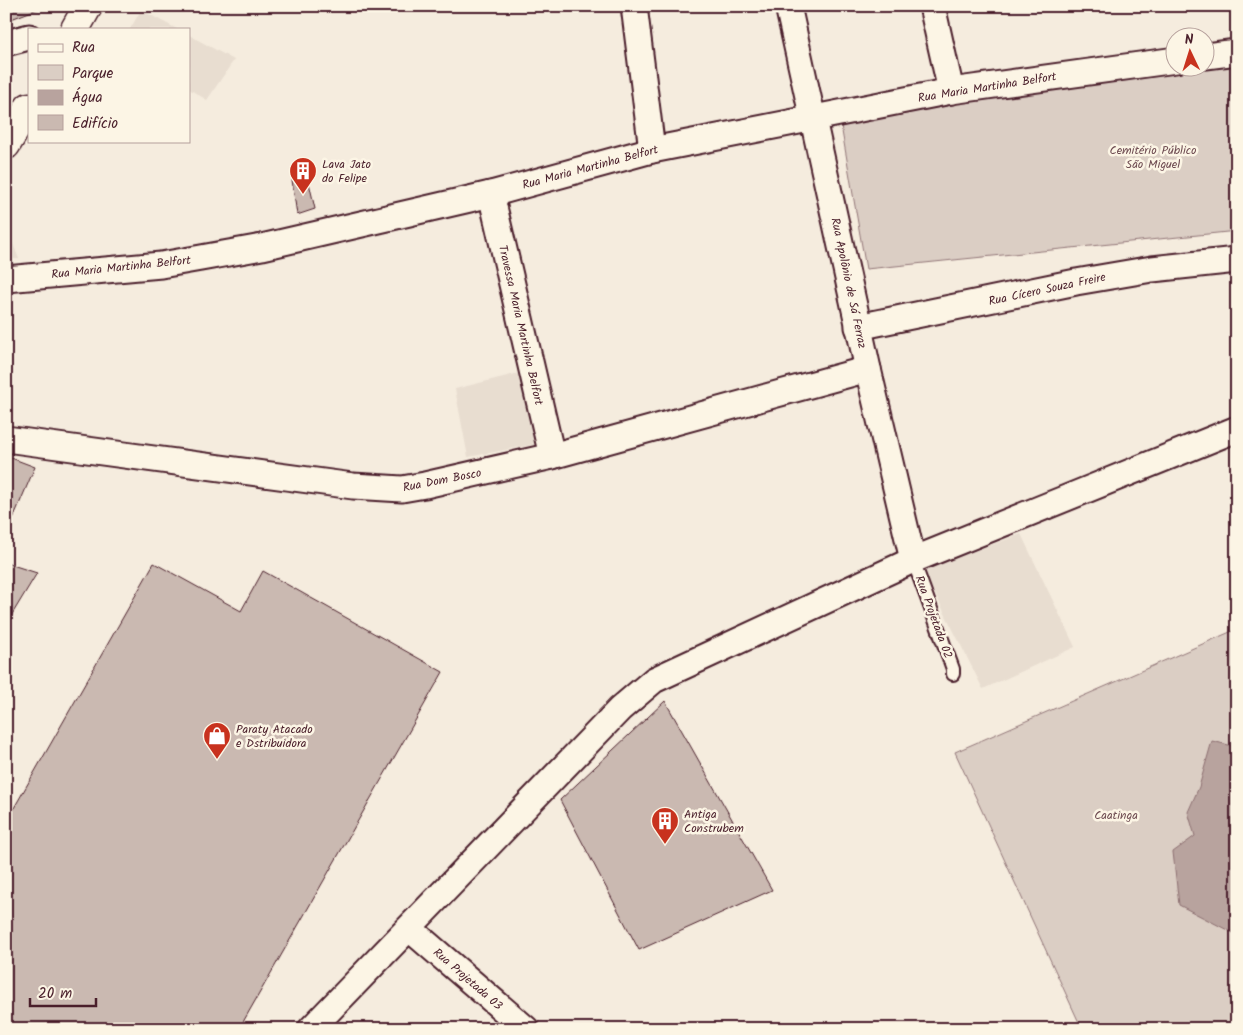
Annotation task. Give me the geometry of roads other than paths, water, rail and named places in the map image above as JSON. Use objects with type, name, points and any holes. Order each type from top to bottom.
[{"type":"main road","points":[[6,145],[28,109]]},
{"type":"street","points":[[634,6],[652,150]]},
{"type":"street","name":"Rua Apolônio de Sá Ferraz","points":[[788,6],[858,327],[913,560]]},
{"type":"street","points":[[932,6],[951,91]]},
{"type":"street","points":[[6,43],[28,37]]},
{"type":"street","points":[[1216,55],[1237,52]]},
{"type":"street","name":"Rua Maria Martinha Belfort","points":[[6,279],[161,265],[262,247],[491,194],[652,150],[951,91],[1166,61]]},
{"type":"street","name":"Travessa Maria Martinha Belfort","points":[[491,194],[552,456]]},
{"type":"street","name":"Rua Cícero Souza Freire","points":[[858,327],[1076,282],[1152,269],[1237,260]]},
{"type":"street","name":"Rua Dom Bosco","points":[[6,439],[377,488],[402,489],[552,456],[868,369]]},
{"type":"street","points":[[311,1029],[410,929],[620,709],[654,680],[913,560],[1237,429]]},
{"type":"street","name":"Rua Projetada 03","points":[[410,929],[526,1029]]},
{"type":"lane","name":"Rua Projetada 02","points":[[913,560],[953,669],[953,674]]},
{"type":"water","points":[[1212,741],[1237,747],[1237,935],[1179,905],[1173,852],[1195,836],[1188,812],[1199,787]]},
{"type":"place","name":"Lava Jato do Felipe","points":[[303,195]]},
{"type":"place","name":"Paraty Atacado e Dstribuidora","points":[[217,760]]},
{"type":"place","name":"Antiga Construbem","points":[[665,845]]},
{"type":"park label","name":"Cemitério Público São Miguel","points":[[1153,157]]},
{"type":"park label","name":"Caatinga","points":[[1116,815]]}]
